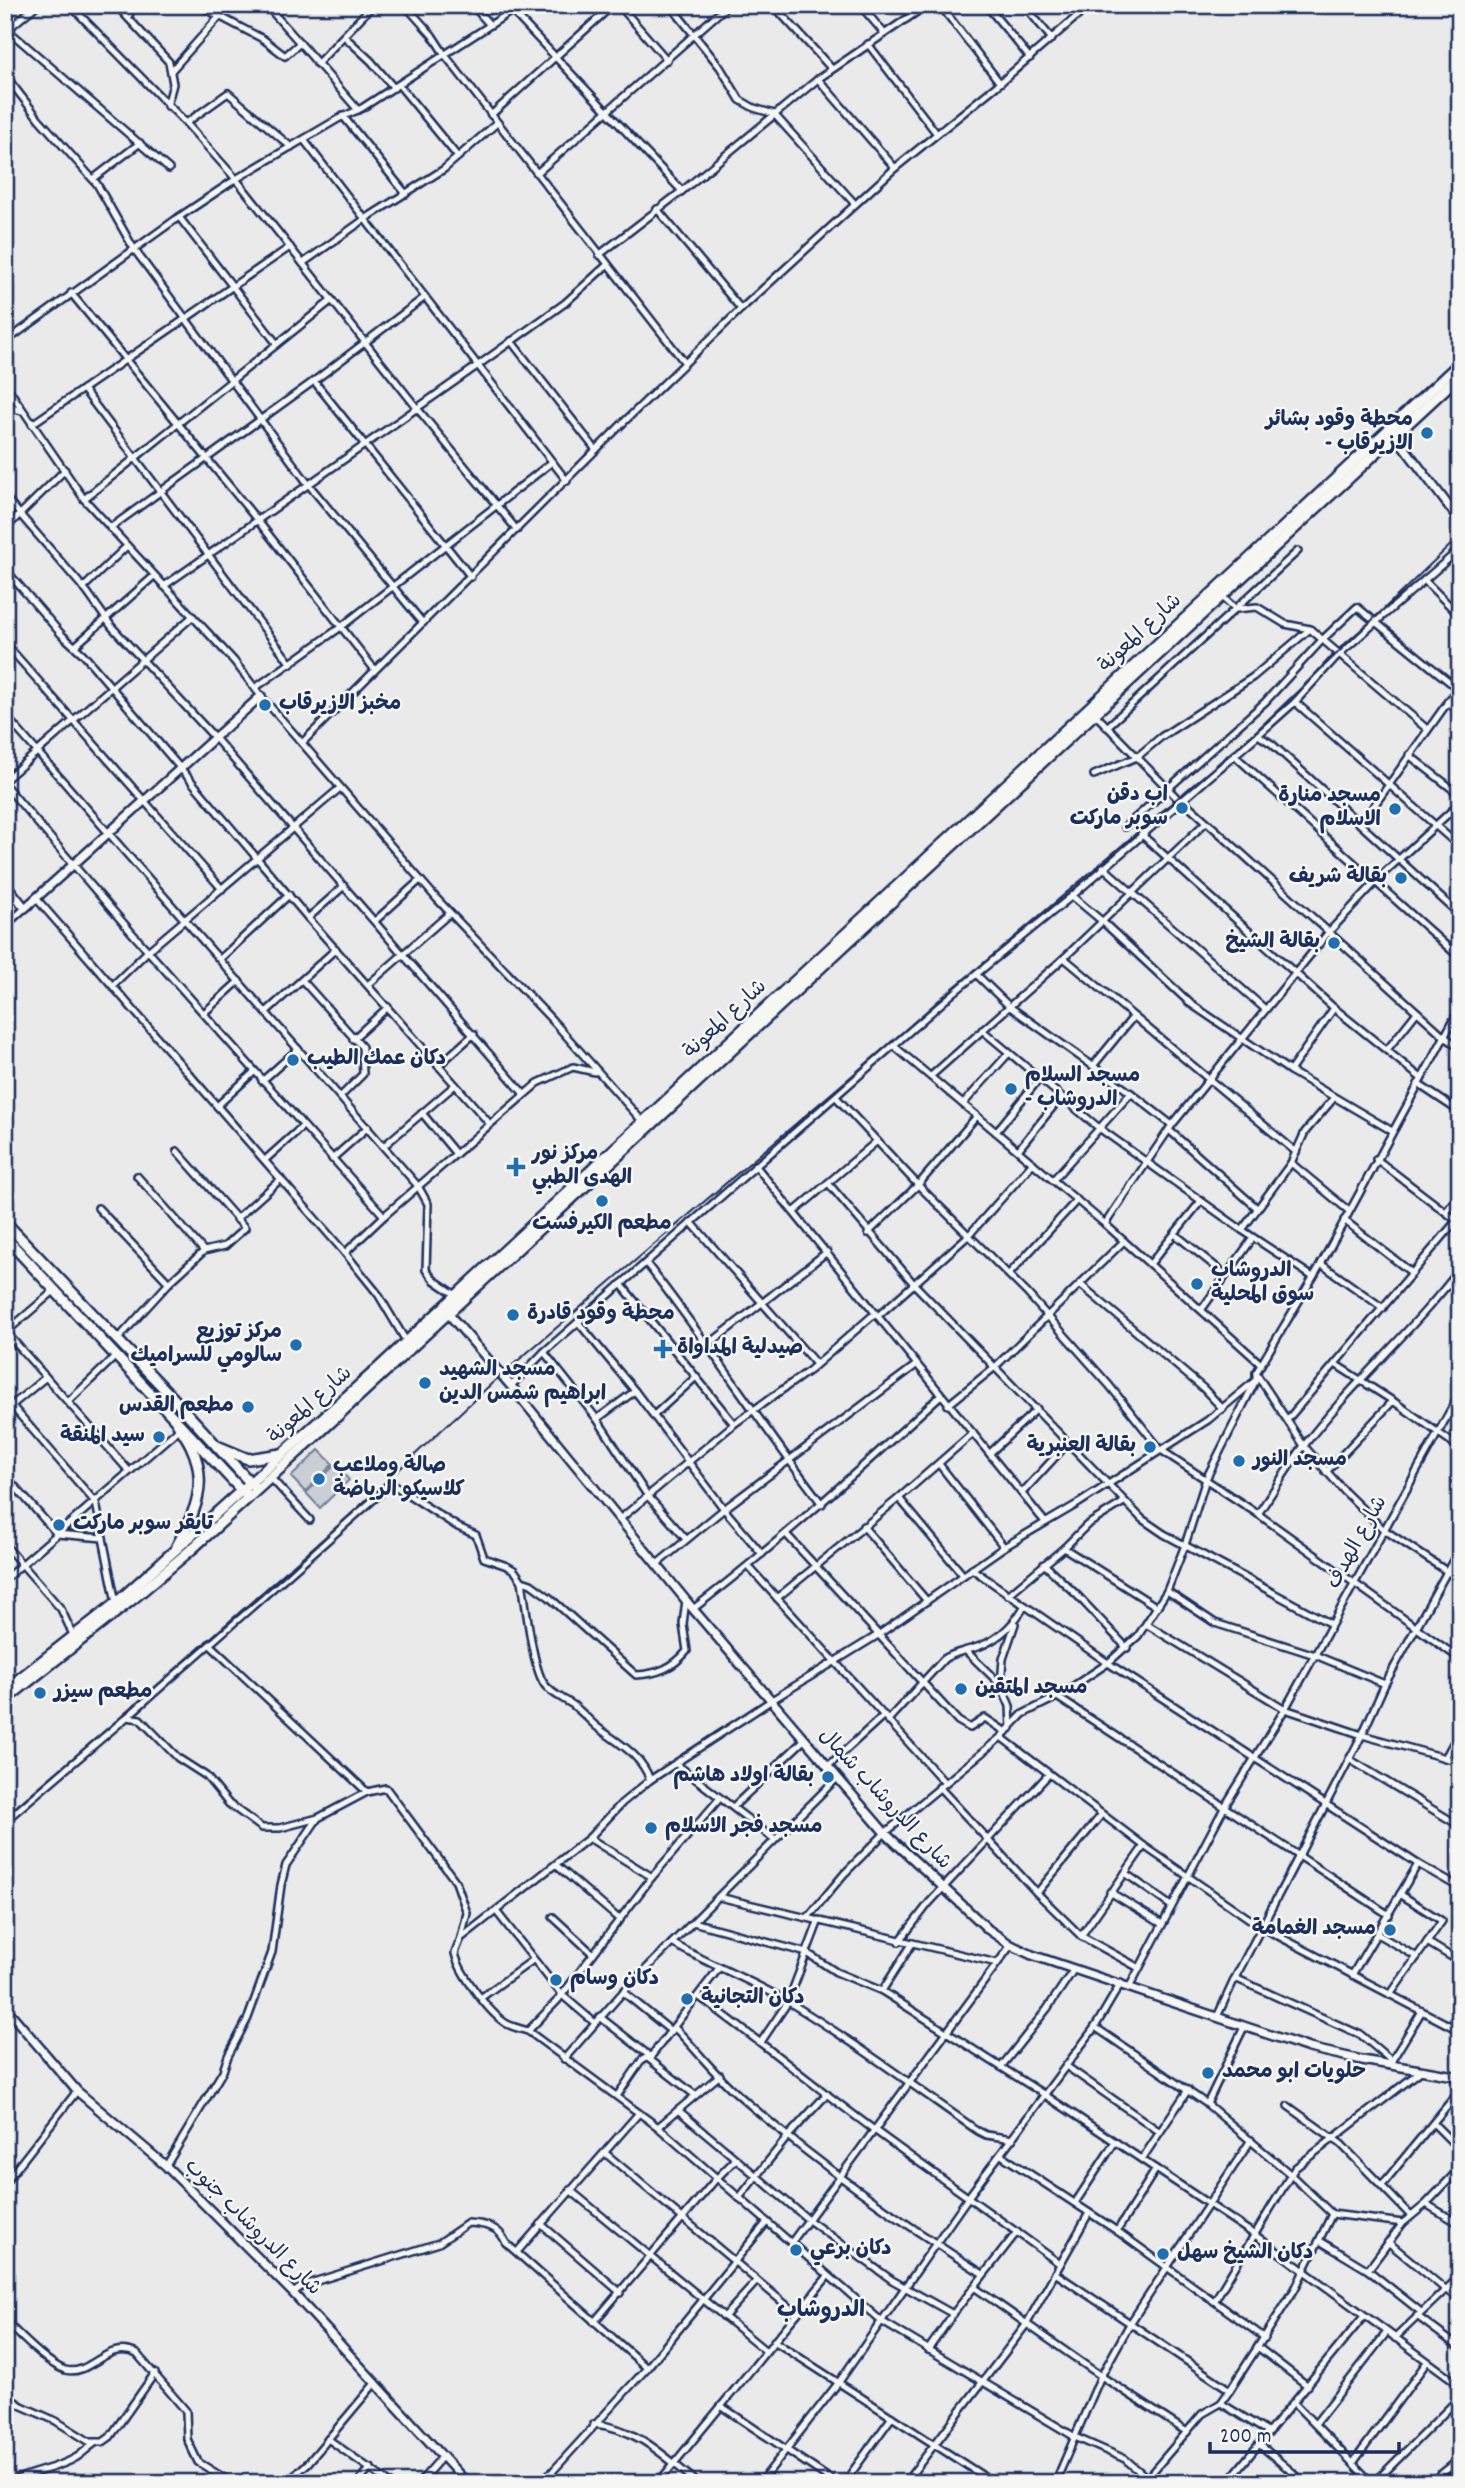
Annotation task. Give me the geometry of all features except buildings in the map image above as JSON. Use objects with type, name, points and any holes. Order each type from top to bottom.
[{"type":"main road","name":"شارع المعونة","points":[[253,1486],[270,1476],[445,1310],[1221,596],[1460,363]]},
{"type":"main road","name":"شارع المعونة","points":[[5,1690],[116,1603],[253,1486],[286,1452],[406,1341],[445,1310],[456,1295],[1392,431],[1460,374]]},
{"type":"main road","points":[[5,1222],[253,1486]]},
{"type":"main road","points":[[5,1237],[244,1494]]},
{"type":"main road","points":[[177,1423],[183,1409]]},
{"type":"main road","points":[[172,1554],[194,1514],[200,1496],[197,1461],[177,1423]]},
{"type":"main road","points":[[217,1446],[248,1459],[286,1452]]},
{"type":"main road","name":"شارع المعونة","points":[[5,1700],[193,1548],[244,1494]]},
{"type":"street","points":[[5,39],[9,31],[37,5]]},
{"type":"street","points":[[69,5],[186,123],[236,179],[517,530]]},
{"type":"street","points":[[117,5],[166,59],[173,85],[167,106]]},
{"type":"street","points":[[128,17],[134,5]]},
{"type":"street","points":[[198,5],[263,40],[285,56],[300,43]]},
{"type":"street","points":[[267,5],[358,110]]},
{"type":"street","points":[[317,64],[373,5]]},
{"type":"street","points":[[405,5],[432,35],[497,123],[685,363]]},
{"type":"street","points":[[472,5],[490,25]]},
{"type":"street","points":[[5,342],[236,179],[343,116],[358,110],[521,5]]},
{"type":"street","points":[[491,115],[613,5]]},
{"type":"street","points":[[619,5],[667,60]]},
{"type":"street","points":[[670,5],[696,34],[740,100],[774,114],[855,204]]},
{"type":"street","points":[[537,173],[728,5]]},
{"type":"street","points":[[774,5],[832,69]]},
{"type":"street","points":[[860,5],[884,33]]},
{"type":"street","points":[[599,255],[682,191],[818,79],[927,5]]},
{"type":"street","points":[[940,5],[1000,83]]},
{"type":"street","points":[[986,5],[1030,58]]},
{"type":"street","points":[[1024,5],[1052,39]]},
{"type":"street","points":[[1070,5],[1078,16]]},
{"type":"street","points":[[302,743],[741,309],[895,168],[1030,58],[1090,5]]},
{"type":"street","points":[[512,11],[682,191]]},
{"type":"street","points":[[171,71],[219,17]]},
{"type":"street","points":[[9,31],[169,169]]},
{"type":"street","points":[[345,37],[396,86],[458,157]]},
{"type":"street","points":[[868,44],[937,134]]},
{"type":"street","points":[[5,75],[39,119],[93,179],[134,249],[309,485],[423,623]]},
{"type":"street","points":[[818,79],[895,168]]},
{"type":"street","points":[[186,123],[228,93],[291,147]]},
{"type":"street","points":[[343,116],[406,194]]},
{"type":"street","points":[[303,263],[365,219],[444,169],[497,123]]},
{"type":"street","points":[[304,140],[567,481]]},
{"type":"street","points":[[93,179],[140,143]]},
{"type":"street","points":[[657,209],[741,309]]},
{"type":"street","points":[[179,217],[277,344]]},
{"type":"street","points":[[32,424],[290,247]]},
{"type":"street","points":[[164,586],[565,303],[607,265]]},
{"type":"street","points":[[71,293],[258,521],[375,670]]},
{"type":"street","points":[[110,528],[314,382],[425,297]]},
{"type":"street","points":[[84,499],[332,300]]},
{"type":"street","points":[[511,341],[596,450]]},
{"type":"street","points":[[314,382],[471,577]]},
{"type":"street","points":[[5,384],[84,499],[234,661],[420,880],[553,1021],[643,1122]]},
{"type":"street","points":[[82,389],[291,664]]},
{"type":"street","points":[[5,407],[23,411]]},
{"type":"street","points":[[1392,431],[1460,521]]},
{"type":"street","points":[[255,688],[341,627],[552,462]]},
{"type":"street","points":[[5,529],[65,470]]},
{"type":"street","points":[[5,497],[106,619],[215,738],[524,1094]]},
{"type":"street","points":[[83,588],[127,546]]},
{"type":"street","points":[[511,1386],[544,1352],[755,1165],[1296,702],[1338,655],[1460,550]]},
{"type":"street","points":[[1107,727],[1298,551]]},
{"type":"street","points":[[5,569],[490,1124]]},
{"type":"street","points":[[75,646],[154,576]]},
{"type":"street","points":[[1424,580],[1460,616]]},
{"type":"street","points":[[1221,596],[1236,609],[1257,607],[1285,624],[1310,629],[1427,729]]},
{"type":"street","points":[[1125,827],[1265,702],[1322,640],[1357,607],[1458,686],[1361,824]]},
{"type":"street","points":[[192,617],[73,719],[5,782],[148,951],[384,1216]]},
{"type":"street","points":[[1094,775],[1137,757],[1161,737],[1252,677],[1310,629]]},
{"type":"street","points":[[5,643],[222,888]]},
{"type":"street","points":[[5,926],[261,696]]},
{"type":"street","points":[[1296,702],[1460,847]]},
{"type":"street","points":[[1447,702],[1460,712]]},
{"type":"street","points":[[1094,713],[1180,800],[1444,1037],[1460,1048]]},
{"type":"street","points":[[5,715],[385,1145],[418,1186],[428,1204],[426,1270],[434,1280],[456,1295]]},
{"type":"street","points":[[1258,735],[1272,744],[1460,915]]},
{"type":"street","points":[[1234,755],[1460,958]]},
{"type":"street","points":[[1409,755],[1460,795]]},
{"type":"street","points":[[113,985],[148,951],[340,788]]},
{"type":"street","points":[[1105,1224],[1170,1127],[1328,933],[1375,883],[1460,803]]},
{"type":"street","points":[[931,1076],[1103,922],[1206,822]]},
{"type":"street","points":[[1141,834],[1334,1008],[1460,1112]]},
{"type":"street","points":[[1103,867],[1265,1009]]},
{"type":"street","points":[[375,921],[420,880]]},
{"type":"street","points":[[5,883],[25,908]]},
{"type":"street","points":[[308,918],[344,886]]},
{"type":"street","points":[[220,959],[289,895]]},
{"type":"street","points":[[1072,896],[1191,1004],[1290,1071],[1392,1131]]},
{"type":"street","points":[[36,898],[345,1253],[378,1294],[406,1341]]},
{"type":"street","points":[[369,984],[450,913]]},
{"type":"street","points":[[266,1012],[336,949]]},
{"type":"street","points":[[1064,958],[1296,1152]]},
{"type":"street","points":[[976,974],[1010,1007],[1131,1093],[1257,1208]]},
{"type":"street","points":[[302,979],[362,1047],[363,1074],[341,1096]]},
{"type":"street","points":[[204,1013],[239,981]]},
{"type":"street","points":[[353,1039],[388,1007]]},
{"type":"street","points":[[1290,1071],[1334,1008]]},
{"type":"street","points":[[808,1917],[844,1874],[885,1833],[1001,1737],[1026,1711],[1057,1697],[1108,1663],[1127,1648],[1146,1624],[1167,1591],[1206,1479],[1256,1381],[1256,1373],[1321,1264],[1460,1009]]},
{"type":"street","points":[[1387,1050],[1417,1012]]},
{"type":"street","points":[[1093,1066],[1133,1017]]},
{"type":"street","points":[[982,1030],[1099,1128],[1253,1238],[1313,1277]]},
{"type":"street","points":[[438,1066],[474,1034]]},
{"type":"street","points":[[894,1046],[1105,1224],[1261,1364]]},
{"type":"street","points":[[262,1081],[298,1049]]},
{"type":"street","points":[[964,1104],[1009,1053]]},
{"type":"street","points":[[345,1253],[524,1094],[569,1068],[579,1067],[597,1073]]},
{"type":"street","points":[[217,1106],[254,1072]]},
{"type":"street","points":[[996,1132],[1040,1079]]},
{"type":"street","points":[[385,1145],[454,1085]]},
{"type":"street","points":[[1053,1180],[1131,1093]]},
{"type":"street","points":[[836,1097],[918,1185],[1009,1274],[1102,1376],[1161,1450],[1258,1514],[1460,1659]]},
{"type":"street","points":[[1018,1150],[1061,1097]]},
{"type":"street","points":[[1242,1230],[1291,1163],[1309,1127],[1334,1098]]},
{"type":"street","points":[[422,1113],[456,1154]]},
{"type":"street","points":[[868,1233],[918,1185],[977,1116]]},
{"type":"street","points":[[265,1160],[303,1126]]},
{"type":"street","points":[[332,1159],[369,1127]]},
{"type":"street","points":[[794,1212],[877,1141]]},
{"type":"street","points":[[117,1340],[169,1283],[204,1251],[225,1246],[245,1228],[177,1151]]},
{"type":"street","points":[[1288,1419],[1458,1222],[1376,1159]]},
{"type":"street","points":[[620,1519],[734,1424],[816,1364],[872,1316],[879,1315],[968,1235],[1033,1163]]},
{"type":"street","points":[[1291,1163],[1349,1211]]},
{"type":"street","points":[[755,1165],[1045,1522]]},
{"type":"street","points":[[137,1176],[204,1251]]},
{"type":"street","points":[[236,1219],[281,1179]]},
{"type":"street","points":[[828,1183],[914,1284],[996,1366],[1124,1502],[1152,1527],[1331,1624]]},
{"type":"street","points":[[1446,1212],[1460,1193]]},
{"type":"street","points":[[1009,1274],[1077,1200]]},
{"type":"street","points":[[1150,1264],[1201,1201]]},
{"type":"street","points":[[98,1208],[169,1283]]},
{"type":"street","points":[[1344,1220],[1412,1273]]},
{"type":"street","points":[[691,1222],[816,1364]]},
{"type":"street","points":[[1175,1235],[1226,1275]]},
{"type":"street","points":[[1202,1309],[1253,1238]]},
{"type":"street","points":[[948,1405],[996,1366],[1124,1241]]},
{"type":"street","points":[[708,1345],[827,1252]]},
{"type":"street","points":[[646,1263],[822,1504]]},
{"type":"street","points":[[1321,1264],[1383,1308]]},
{"type":"street","points":[[1258,1514],[1304,1446],[1436,1301],[1460,1269]]},
{"type":"street","points":[[621,1284],[734,1424]]},
{"type":"street","points":[[1081,1285],[1203,1388],[1223,1409]]},
{"type":"street","points":[[55,1290],[6,1332],[129,1471]]},
{"type":"street","name":"شارع الدروشاب شمال","points":[[445,1310],[827,1767],[885,1833],[989,1930],[1011,1945],[1073,1969],[1130,1986],[1244,2027],[1331,2054],[1391,2062],[1460,2077]]},
{"type":"street","points":[[578,1322],[762,1554]]},
{"type":"street","points":[[544,1352],[597,1419],[647,1495],[686,1539]]},
{"type":"street","points":[[68,1402],[116,1356]]},
{"type":"street","points":[[1335,1364],[1460,1448]]},
{"type":"street","points":[[657,1564],[724,1509],[916,1365]]},
{"type":"street","points":[[1256,1373],[1304,1446],[1326,1472],[1383,1529],[1460,1580]]},
{"type":"street","points":[[5,1411],[46,1377]]},
{"type":"street","points":[[653,1416],[696,1377]]},
{"type":"street","points":[[1153,2483],[1145,2480],[1125,2459],[1075,2437],[881,2321],[658,2127],[528,2031],[508,2024],[499,2017],[472,1988],[456,1959],[455,1947],[461,1938],[589,1838],[650,1780],[878,1635],[1004,1547],[1161,1450],[1223,1409],[1256,1381]]},
{"type":"street","points":[[597,1419],[635,1391]]},
{"type":"street","name":"شارع الهدف","points":[[1130,1986],[1225,1806],[1284,1709],[1460,1393]]},
{"type":"street","points":[[693,1609],[822,1504],[940,1395]]},
{"type":"street","points":[[5,1398],[96,1503],[116,1603]]},
{"type":"street","points":[[1326,1472],[1393,1401]]},
{"type":"street","points":[[990,1453],[1037,1409]]},
{"type":"street","points":[[5,1580],[96,1503],[177,1423]]},
{"type":"street","points":[[776,1598],[899,1498],[973,1433]]},
{"type":"street","points":[[1022,1493],[1068,1443]]},
{"type":"street","points":[[939,1464],[1004,1547]]},
{"type":"street","points":[[5,1475],[57,1534],[103,1538]]},
{"type":"street","points":[[270,1476],[310,1520]]},
{"type":"street","points":[[5,1821],[390,1485],[458,1527],[476,1535],[485,1558],[514,1570],[522,1581],[549,1597],[636,1675],[653,1675],[671,1666],[687,1651],[683,1624],[686,1600]]},
{"type":"street","points":[[899,1498],[963,1575]]},
{"type":"street","points":[[1008,1595],[1064,1548],[1087,1524],[1124,1502]]},
{"type":"street","points":[[863,1526],[927,1601]]},
{"type":"street","points":[[786,1534],[920,1682],[964,1726],[970,1728],[985,1718],[1008,1730]]},
{"type":"street","points":[[5,1545],[61,1609],[74,1637]]},
{"type":"street","points":[[1064,1548],[1157,1607]]},
{"type":"street","points":[[1217,2017],[1362,1735],[1385,1684],[1460,1548]]},
{"type":"street","points":[[1044,1564],[1127,1648]]},
{"type":"street","points":[[748,1566],[945,1783]]},
{"type":"street","points":[[972,1569],[1108,1663],[1418,1864],[1460,1888]]},
{"type":"street","points":[[522,1581],[542,1682],[632,1752],[640,1760],[650,1780]]},
{"type":"street","points":[[1167,1591],[1215,1622],[1315,1654],[1385,1684]]},
{"type":"street","points":[[1001,1685],[1003,1659],[1016,1620],[1024,1607]]},
{"type":"street","points":[[827,1767],[886,1718],[944,1659],[989,1642],[1016,1620]]},
{"type":"street","points":[[1146,1624],[1284,1709],[1362,1735],[1460,1762]]},
{"type":"street","points":[[209,1644],[367,1792]]},
{"type":"street","points":[[966,1651],[1001,1685],[1010,1706],[1008,1730]]},
{"type":"street","points":[[1057,1697],[1389,1915]]},
{"type":"street","points":[[127,1717],[140,1719],[178,1758],[206,1776],[229,1804],[258,1826],[280,1828],[318,1818],[367,1792],[386,1788],[456,1882],[464,1898],[467,1913],[461,1938]]},
{"type":"street","points":[[1446,1758],[1460,1731]]},
{"type":"street","points":[[1001,1737],[1186,1877],[1261,1927],[1460,2031]]},
{"type":"street","points":[[733,1807],[804,1740]]},
{"type":"street","points":[[1349,1759],[1460,1826]]},
{"type":"street","points":[[676,1764],[774,1839]]},
{"type":"street","points":[[899,1942],[943,1888],[1049,1774]]},
{"type":"street","points":[[564,2059],[623,1992],[837,1778]]},
{"type":"street","points":[[939,1787],[1037,1893],[1082,1936],[1139,1968]]},
{"type":"street","points":[[528,2031],[562,1995],[652,1877],[720,1798]]},
{"type":"street","points":[[1037,1893],[1102,1814]]},
{"type":"street","points":[[166,2166],[223,2071],[248,2018],[272,1952],[286,1865],[318,1818]]},
{"type":"street","points":[[589,1838],[652,1877]]},
{"type":"street","points":[[1082,1936],[1144,1846]]},
{"type":"street","points":[[1353,1975],[1418,1864]]},
{"type":"street","points":[[556,1865],[620,1920]]},
{"type":"street","points":[[1125,1873],[1171,1906]]},
{"type":"street","points":[[1110,1892],[1162,1924]]},
{"type":"street","points":[[1390,1995],[1441,1919],[1400,1894]]},
{"type":"street","points":[[719,1897],[808,1917],[899,1942],[997,1963]]},
{"type":"street","points":[[496,1911],[562,1995],[595,2023]]},
{"type":"street","points":[[553,1917],[593,1954]]},
{"type":"street","points":[[761,2042],[788,2002],[819,1920]]},
{"type":"street","points":[[693,1922],[807,1952],[836,1972],[882,1991],[1045,2095],[1255,2235],[1460,2385]]},
{"type":"street","points":[[1377,1934],[1417,1957]]},
{"type":"street","points":[[1427,1942],[1460,1962]]},
{"type":"street","points":[[672,1943],[788,2002],[986,2135],[1013,2140]]},
{"type":"street","points":[[882,1991],[912,1944]]},
{"type":"street","points":[[791,2243],[810,2221],[1011,1945]]},
{"type":"street","points":[[482,1997],[533,1960]]},
{"type":"street","points":[[617,2096],[642,2060],[650,2058],[719,1968]]},
{"type":"street","points":[[1001,2067],[1041,2018],[1073,1969]]},
{"type":"street","points":[[1235,1978],[1361,2035],[1391,2062],[1422,2011]]},
{"type":"street","points":[[760,2483],[839,2382],[969,2196],[1096,2027],[1121,1983]]},
{"type":"street","points":[[623,1992],[673,2029],[731,2088],[841,2178],[936,2245],[983,2274]]},
{"type":"street","points":[[698,1996],[874,2130],[1060,2264]]},
{"type":"street","name":"شارع الدروشاب جنوب","points":[[5,2007],[77,2091],[166,2166],[293,2293],[467,2483]]},
{"type":"street","points":[[600,2017],[695,2095]]},
{"type":"street","points":[[1096,2027],[1207,2104],[1290,2174],[1332,2214],[1403,2223]]},
{"type":"street","points":[[1207,2104],[1244,2027]]},
{"type":"street","points":[[1066,2066],[1160,2132]]},
{"type":"street","points":[[1215,2300],[1290,2174],[1303,2161],[1422,2070]]},
{"type":"street","points":[[658,2127],[720,2075]]},
{"type":"street","points":[[1142,2160],[1188,2090]]},
{"type":"street","points":[[1382,2185],[1460,2090]]},
{"type":"street","points":[[5,2183],[77,2091]]},
{"type":"street","points":[[739,2198],[789,2135],[827,2094]]},
{"type":"street","points":[[1288,2106],[1333,2139],[1411,2216]]},
{"type":"street","points":[[678,2110],[810,2221],[905,2289],[953,2314]]},
{"type":"street","points":[[517,2252],[639,2113]]},
{"type":"street","points":[[1434,2124],[1460,2150]]},
{"type":"street","points":[[1055,2483],[1101,2376],[1131,2322],[1251,2140]]},
{"type":"street","points":[[1075,2203],[1115,2142]]},
{"type":"street","points":[[605,2153],[797,2314]]},
{"type":"street","points":[[1001,2155],[1117,2231],[1265,2338]]},
{"type":"street","points":[[594,2322],[735,2160]]},
{"type":"street","points":[[1368,2270],[1403,2223],[1426,2204],[1460,2168]]},
{"type":"street","points":[[1117,2231],[1156,2169]]},
{"type":"street","points":[[570,2190],[766,2351]]},
{"type":"street","points":[[1426,2204],[1460,2224]]},
{"type":"street","points":[[908,2482],[933,2445],[1026,2325],[1089,2213]]},
{"type":"street","points":[[1145,2480],[1202,2414],[1221,2403],[1306,2270],[1332,2214]]},
{"type":"street","points":[[542,2483],[647,2368],[767,2222]]},
{"type":"street","points":[[293,2293],[304,2285],[439,2244],[468,2223],[496,2229],[503,2234],[506,2243],[647,2368]]},
{"type":"street","points":[[541,2224],[621,2293]]},
{"type":"street","points":[[928,2350],[1017,2232]]},
{"type":"street","points":[[1320,2241],[1368,2270],[1460,2348]]},
{"type":"street","points":[[1388,2242],[1446,2290],[1460,2298]]},
{"type":"street","points":[[1055,2273],[1230,2390]]},
{"type":"street","points":[[657,2483],[828,2276]]},
{"type":"street","points":[[1395,2338],[1460,2276]]},
{"type":"street","points":[[724,2317],[757,2281]]},
{"type":"street","points":[[974,2287],[1026,2325],[1187,2432]]},
{"type":"street","points":[[1229,2482],[1364,2316]]},
{"type":"street","points":[[5,2321],[43,2356],[66,2370],[77,2371],[113,2351],[122,2349],[137,2354],[186,2411],[187,2439],[198,2462],[232,2483]]},
{"type":"street","points":[[1315,2424],[1387,2332]]},
{"type":"street","points":[[774,2341],[994,2483]]},
{"type":"street","points":[[1258,2348],[1308,2386]]},
{"type":"street","points":[[1353,2463],[1427,2362]]},
{"type":"street","points":[[9,2483],[23,2475],[78,2457],[94,2443],[103,2442],[110,2437],[155,2373]]},
{"type":"street","points":[[286,2483],[308,2463],[376,2382]]},
{"type":"street","points":[[5,2395],[94,2443]]},
{"type":"street","points":[[1294,2403],[1373,2483],[1460,2397]]},
{"type":"street","points":[[1221,2403],[1269,2433]]},
{"type":"street","points":[[721,2406],[834,2482]]},
{"type":"street","points":[[844,2483],[892,2417]]},
{"type":"street","points":[[594,2424],[637,2435],[698,2483]]},
{"type":"street","points":[[328,2439],[390,2483]]},
{"type":"street","points":[[1260,2445],[1301,2481]]},
{"type":"street","points":[[419,2483],[442,2457]]},
{"type":"street","points":[[1430,2483],[1460,2459]]},
{"type":"street","points":[[357,2483],[371,2468]]},
{"type":"street","points":[[550,2474],[560,2483]]},
{"type":"street","points":[[1439,2475],[1447,2483]]},
{"type":"shaded area","points":[[319,1450],[333,1464],[305,1492],[291,1477]]},
{"type":"shaded area","points":[[335,1465],[349,1480],[320,1508],[306,1493]]},
{"type":"railway","points":[[5,1817],[284,1576],[501,1375],[1255,732],[1460,536]]},
{"type":"place","name":"محطة وقود بشائر - الازيرقاب","points":[[1427,433]]},
{"type":"place","name":"مخبز الازيرقاب","points":[[265,705]]},
{"type":"place","name":"اب دقن سوبر ماركت","points":[[1182,808]]},
{"type":"place","name":"مسجد منارة الاسلام","points":[[1395,809]]},
{"type":"place","name":"بقالة شريف","points":[[1401,878]]},
{"type":"place","name":"بقالة الشيخ","points":[[1334,943]]},
{"type":"place","name":"دكان عمك الطيب","points":[[293,1060]]},
{"type":"place","name":"مسجد السلام - الدروشاب","points":[[1011,1089]]},
{"type":"place","name":"مركز نور الهدى الطبي","points":[[516,1167]]},
{"type":"place","name":"مطعم الكيرفست","points":[[602,1201]]},
{"type":"place","name":"الدروشاب سوق المحلية","points":[[1197,1284]]},
{"type":"place","name":"محطة وقود قادرة","points":[[513,1315]]},
{"type":"place","name":"مركز توزيع سالومي للسراميك","points":[[296,1345]]},
{"type":"place","name":"صيدلية المداواة","points":[[663,1349]]},
{"type":"place","name":"مسجد الشهيد ابراهيم شمس الدين","points":[[425,1383]]},
{"type":"place","name":"مطعم القدس","points":[[248,1407]]},
{"type":"place","name":"سيد المنقة","points":[[159,1437]]},
{"type":"place","name":"بقالة العنبرية","points":[[1150,1447]]},
{"type":"place","name":"مسجد النور","points":[[1239,1461]]},
{"type":"place","name":"صالة وملاعب كلاسيكو الرياضة","points":[[319,1479]]},
{"type":"place","name":"تايقر سوبر ماركت","points":[[59,1525]]},
{"type":"place","name":"مسجد المتقين","points":[[961,1689]]},
{"type":"place","name":"مطعم سيزر","points":[[40,1693]]},
{"type":"place","name":"بقالة اولاد هاشم","points":[[828,1777]]},
{"type":"place","name":"مسجد فجر الاسلام","points":[[651,1828]]},
{"type":"place","name":"مسجد الغمامة","points":[[1390,1930]]},
{"type":"place","name":"دكان وسام","points":[[556,1980]]},
{"type":"place","name":"دكان التجانية","points":[[687,1999]]},
{"type":"place","name":"حلويات ابو محمد","points":[[1208,2073]]},
{"type":"place","name":"دكان برعي","points":[[796,2250]]},
{"type":"place","name":"دكان الشيخ سهل","points":[[1163,2254]]},
{"type":"district","name":"الدروشاب","points":[[821,2311]]}]
